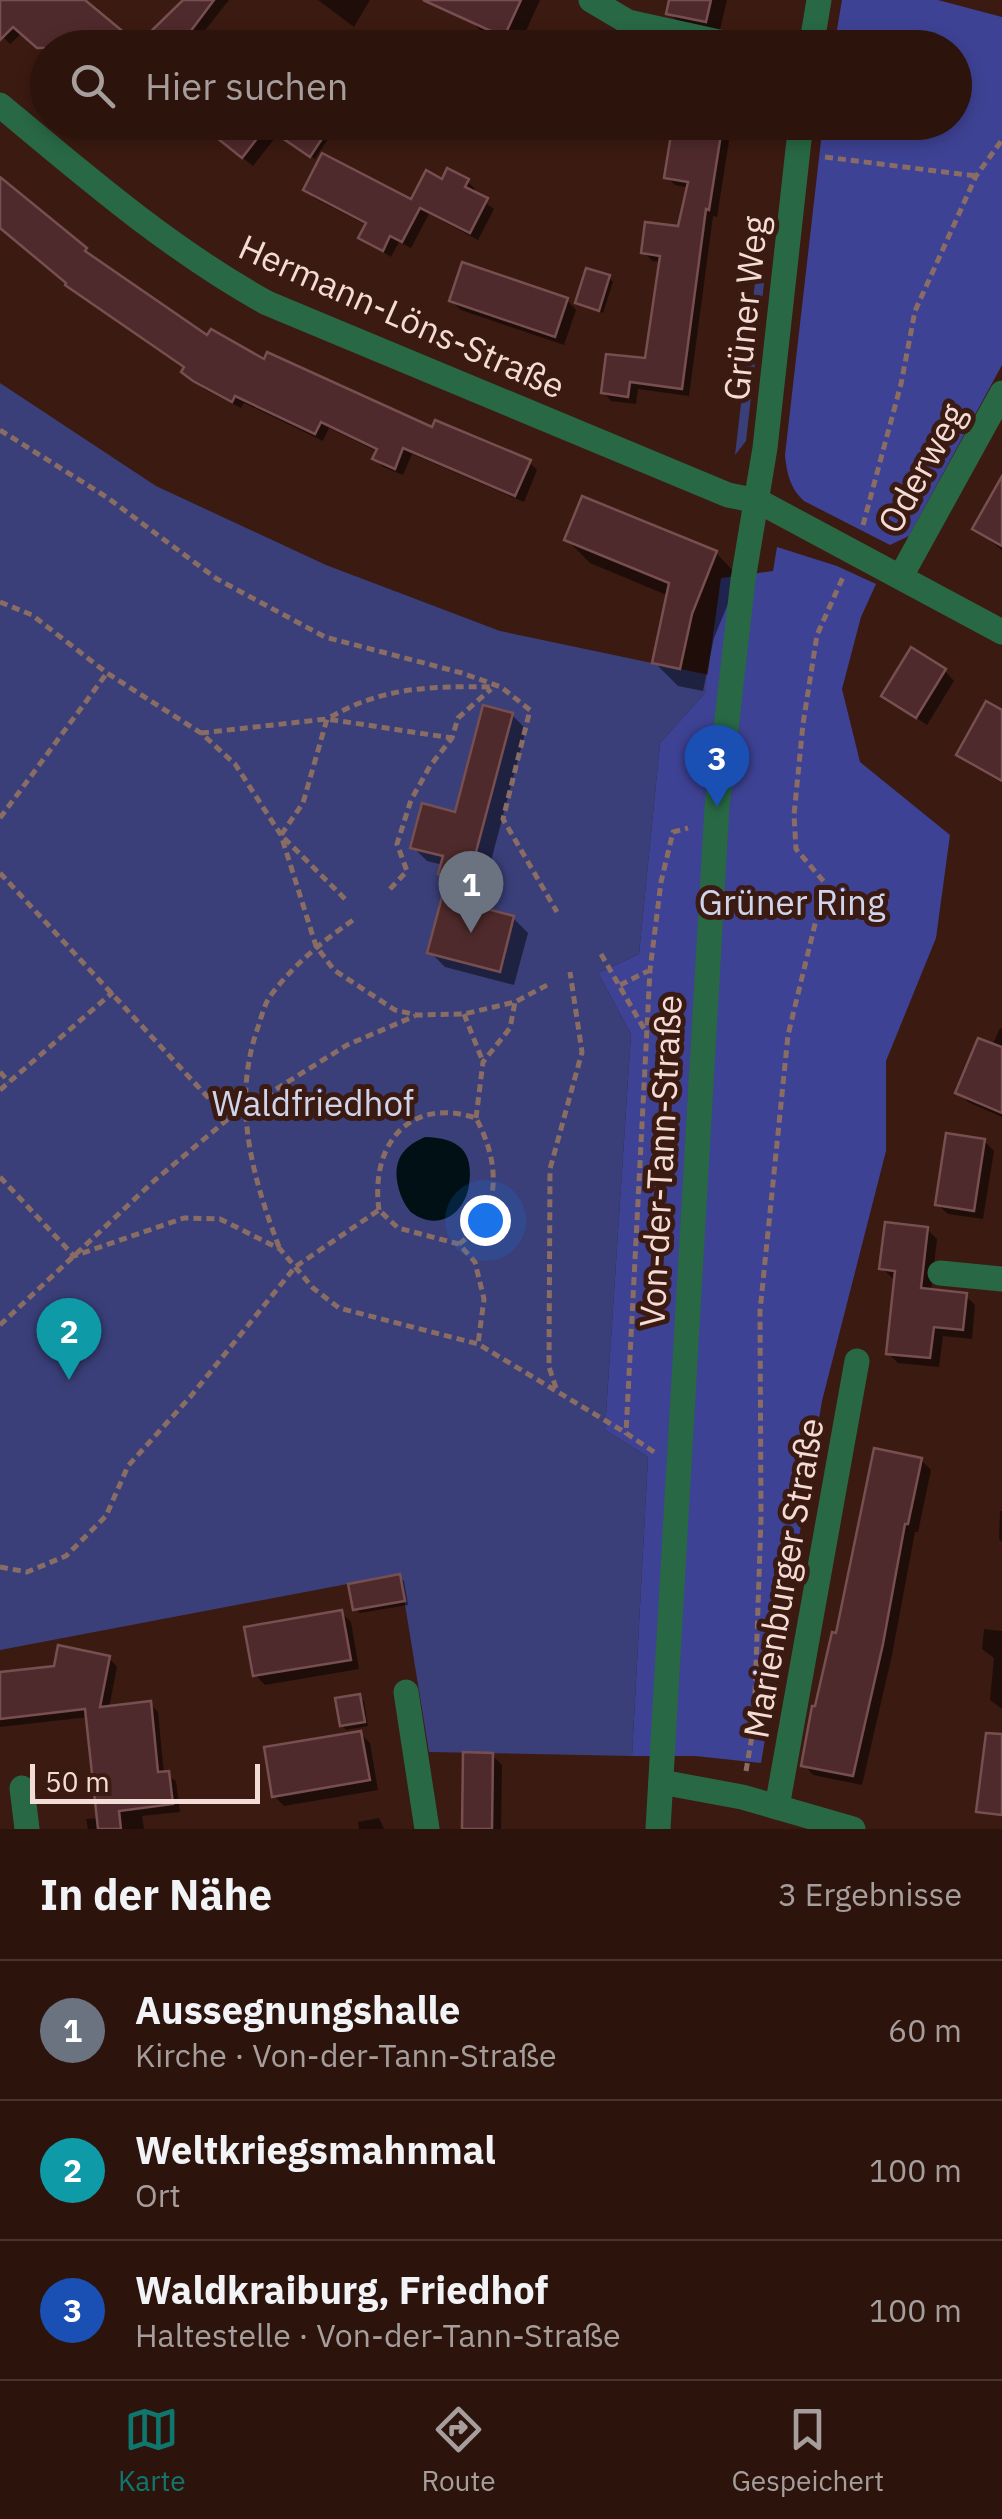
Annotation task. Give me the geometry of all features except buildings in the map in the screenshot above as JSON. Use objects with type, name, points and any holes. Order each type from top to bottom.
[{"type":"street","points":[[591,0],[628,22],[664,30]]},
{"type":"street","points":[[813,30],[819,0]]},
{"type":"street","name":"Hermann-Löns-Straße","points":[[0,105],[30,129]]},
{"type":"street","name":"Hermann-Löns-Straße","points":[[44,140],[224,279],[268,304],[728,495],[758,501],[1002,632]]},
{"type":"street","name":"Grüner Weg","points":[[758,501],[799,140]]},
{"type":"street","name":"Oderweg","points":[[901,576],[1002,393]]},
{"type":"street","name":"Von-der-Tann-Straße","points":[[658,1829],[717,807],[743,580],[758,501]]},
{"type":"street","points":[[940,1272],[1002,1279]]},
{"type":"street","name":"Marienburger Straße","points":[[777,1807],[857,1360]]},
{"type":"street","points":[[406,1692],[427,1829]]},
{"type":"street","points":[[661,1782],[742,1797],[853,1829]]},
{"type":"street","points":[[22,1788],[26,1829]]},
{"type":"path","points":[[804,140],[826,157],[976,176]]},
{"type":"path","points":[[742,1797],[754,1705],[761,1519],[760,1311],[788,1034],[825,884],[796,849],[794,815],[817,634],[855,552],[896,403],[915,312],[976,176],[1002,140]]},
{"type":"path","points":[[0,430],[108,498],[217,579],[325,637],[462,673],[494,687]]},
{"type":"path","points":[[0,602],[32,615],[108,673],[201,733],[235,764],[281,835],[345,899]]},
{"type":"path","points":[[0,818],[108,673]]},
{"type":"path","points":[[281,835],[303,803],[328,719],[355,703],[422,686],[501,688],[530,710],[504,819],[557,912]]},
{"type":"path","points":[[390,889],[407,872],[398,844],[410,800],[452,738],[458,718],[494,687]]},
{"type":"path","points":[[201,733],[328,719],[452,738]]},
{"type":"path","points":[[626,1433],[650,970],[673,832],[698,825]]},
{"type":"path","points":[[281,835],[316,946],[334,970],[395,1010],[417,1015],[464,1014],[515,1002],[551,983]]},
{"type":"path","points":[[0,874],[228,1119]]},
{"type":"path","points":[[356,918],[316,946],[268,998],[247,1059],[248,1146],[254,1176],[280,1249],[339,1308],[478,1344],[655,1452]]},
{"type":"path","points":[[601,954],[648,1035]]},
{"type":"path","points":[[620,985],[650,970]]},
{"type":"path","points":[[556,1390],[549,1367],[550,1170],[582,1052],[570,972]]},
{"type":"path","points":[[0,1090],[113,992]]},
{"type":"path","points":[[483,1062],[510,1028],[515,1002]]},
{"type":"path","points":[[459,1244],[477,1231],[486,1217],[494,1173],[487,1139],[476,1118],[483,1062],[464,1014]]},
{"type":"path","points":[[0,1324],[155,1180],[245,1106],[347,1045],[417,1015]]},
{"type":"path","points":[[0,1072],[10,1082]]},
{"type":"path","points":[[476,1118],[454,1111],[424,1116],[399,1128],[382,1153],[375,1184],[379,1210],[398,1228],[459,1244],[475,1262],[484,1299],[478,1344]]},
{"type":"path","points":[[0,1177],[74,1256]]},
{"type":"path","points":[[0,1568],[27,1572],[66,1556],[106,1516],[128,1466],[295,1268],[379,1210]]},
{"type":"path","points":[[74,1256],[184,1218],[220,1219],[280,1249]]},
{"type":"green space","points":[[842,0],[938,0],[1002,17],[1002,365],[909,536],[890,545],[804,501],[792,486],[787,468],[785,455],[821,140],[972,140],[972,30],[837,30]]},
{"type":"green space","points":[[756,274],[765,275],[746,441],[735,455]]},
{"type":"green space","name":"Waldfriedhof","points":[[0,383],[156,486],[326,565],[500,631],[709,675],[705,693],[660,743],[639,954],[598,973],[631,1034],[605,1430],[648,1457],[632,1756],[429,1752],[400,1574],[0,1650]]},
{"type":"green space","name":"Grüner Ring","points":[[777,547],[837,566],[876,584],[861,617],[842,689],[860,762],[950,835],[936,938],[886,1061],[886,1151],[822,1401],[761,1763],[695,1756],[632,1756],[648,1457],[605,1430],[631,1034],[598,973],[639,954],[660,743],[705,693],[721,578],[773,571]]},
{"type":"shaded area","points":[[425,1137],[455,1143],[469,1163],[467,1195],[456,1211],[441,1220],[432,1221],[412,1213],[397,1183],[397,1166],[403,1152]]},
{"type":"place","name":"Waldkraiburg, Friedhof","points":[[717,807]]},
{"type":"place","name":"Aussegnungshalle","points":[[471,933]]},
{"type":"place","name":"Weltkriegsmahnmal","points":[[69,1380]]}]
